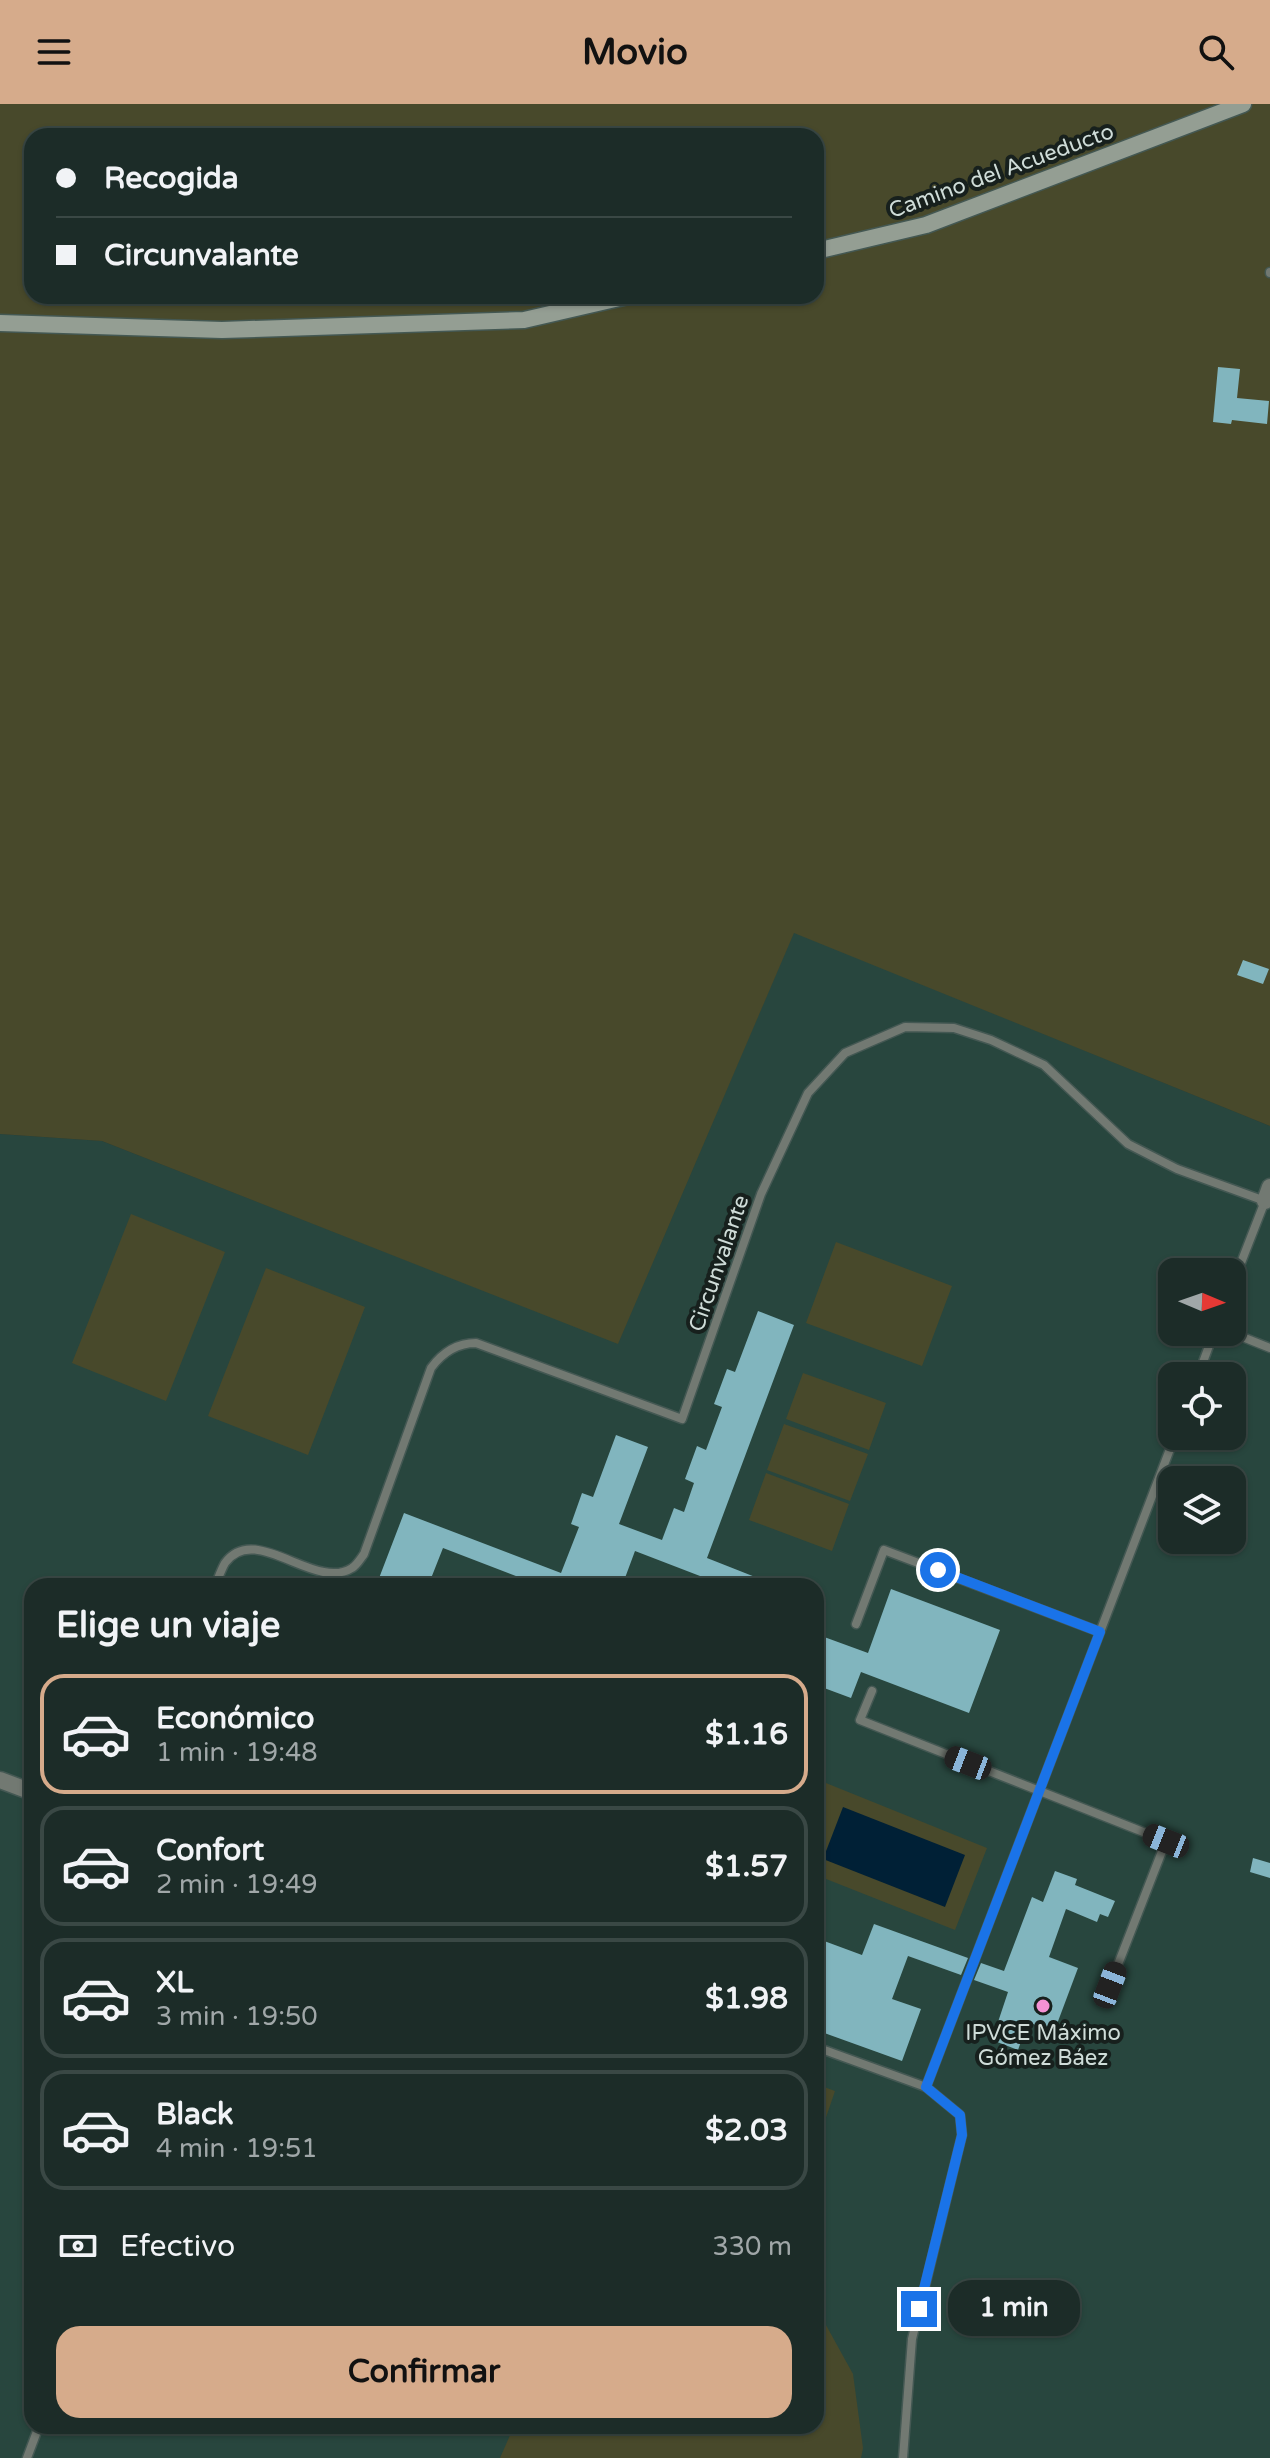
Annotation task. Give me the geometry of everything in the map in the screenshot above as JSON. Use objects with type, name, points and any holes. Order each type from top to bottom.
[{"type":"street","name":"Camino del Acueducto","points":[[824,249],[926,225],[1243,104]]},
{"type":"street","points":[[0,323],[222,330],[524,320],[593,304]]},
{"type":"street","points":[[0,1780],[24,1789]]},
{"type":"lane","name":"Circunvalante","points":[[218,1578],[224,1564],[234,1554],[249,1549],[319,1571],[338,1573],[354,1567],[364,1554],[431,1368],[439,1357],[463,1343],[476,1343],[682,1419],[761,1194],[808,1093],[845,1053],[905,1027],[954,1028],[1018,1052],[1044,1065],[1128,1144],[1177,1169],[1268,1197],[1243,1258]]},
{"type":"lane","points":[[1246,1338],[1270,1348]]},
{"type":"lane","points":[[926,2087],[1170,1450]]},
{"type":"lane","points":[[856,1624],[884,1550],[1100,1632]]},
{"type":"lane","points":[[872,1691],[860,1720],[1166,1841],[1110,1985]]},
{"type":"lane","points":[[824,2050],[926,2087],[960,2115],[962,2135],[912,2339],[903,2458]]},
{"type":"lane","points":[[27,2458],[36,2434]]},
{"type":"shaded area","points":[[0,104],[1270,104],[1270,1126],[794,933],[618,1344],[102,1141],[0,1134]]},
{"type":"shaded area","name":"IPVCE Máximo Gómez Báez","points":[[794,932],[1270,1126],[1270,2458],[0,2458],[0,1134],[102,1141],[618,1343]]},
{"type":"shaded area","points":[[131,1214],[225,1252],[166,1401],[72,1363]]},
{"type":"shaded area","points":[[836,1242],[952,1286],[922,1366],[806,1323]]},
{"type":"shaded area","points":[[266,1268],[365,1307],[308,1455],[208,1416]]},
{"type":"shaded area","points":[[803,1373],[886,1403],[869,1450],[786,1419]]},
{"type":"shaded area","points":[[784,1424],[868,1454],[850,1501],[767,1470]]},
{"type":"shaded area","points":[[766,1473],[849,1504],[832,1551],[749,1520]]},
{"type":"shaded area","points":[[824,1782],[987,1848],[955,1930],[824,1878]]},
{"type":"shaded area","points":[[824,2087],[835,2091],[824,2123]]},
{"type":"shaded area","points":[[824,2321],[853,2374],[863,2448],[861,2458],[500,2458],[510,2434],[824,2434]]},
{"type":"water","points":[[843,1807],[965,1855],[945,1907],[824,1859]]},
{"type":"building","points":[[1218,367],[1240,369],[1237,398],[1269,401],[1267,424],[1232,420],[1231,424],[1213,422]]},
{"type":"building","points":[[1243,960],[1269,969],[1263,984],[1237,975]]},
{"type":"building","points":[[758,1311],[794,1325],[707,1558],[758,1578],[699,1578],[635,1551],[625,1578],[521,1578],[443,1548],[431,1578],[379,1578],[404,1513],[561,1573],[579,1527],[571,1524],[582,1493],[593,1497],[616,1435],[648,1447],[619,1524],[662,1540],[674,1508],[684,1512],[694,1483],[685,1479],[697,1446],[706,1450],[722,1407],[714,1404],[727,1369],[735,1372]]},
{"type":"building","points":[[891,1589],[1000,1630],[969,1713],[861,1672],[851,1698],[824,1688],[824,1637],[868,1653]]},
{"type":"building","points":[[1253,1858],[1270,1863],[1270,1878],[1250,1872]]},
{"type":"building","points":[[1055,1871],[1077,1879],[1075,1885],[1115,1901],[1108,1917],[1100,1914],[1097,1922],[1066,1909],[1049,1957],[1078,1968],[1054,2032],[1028,2022],[1018,2050],[992,2040],[1008,1992],[974,1980],[981,1963],[1004,1971],[1032,1897],[1043,1902]]},
{"type":"building","points":[[874,1924],[968,1958],[961,1975],[908,1956],[892,1999],[921,2009],[902,2061],[824,2033],[824,1941],[862,1955]]},
{"type":"place","name":"IPVCE Máximo Gómez Báez","points":[[1043,2006]]},
{"type":"route","points":[[919,2309],[962,2135],[960,2115],[926,2087],[1100,1632],[938,1570]]}]
